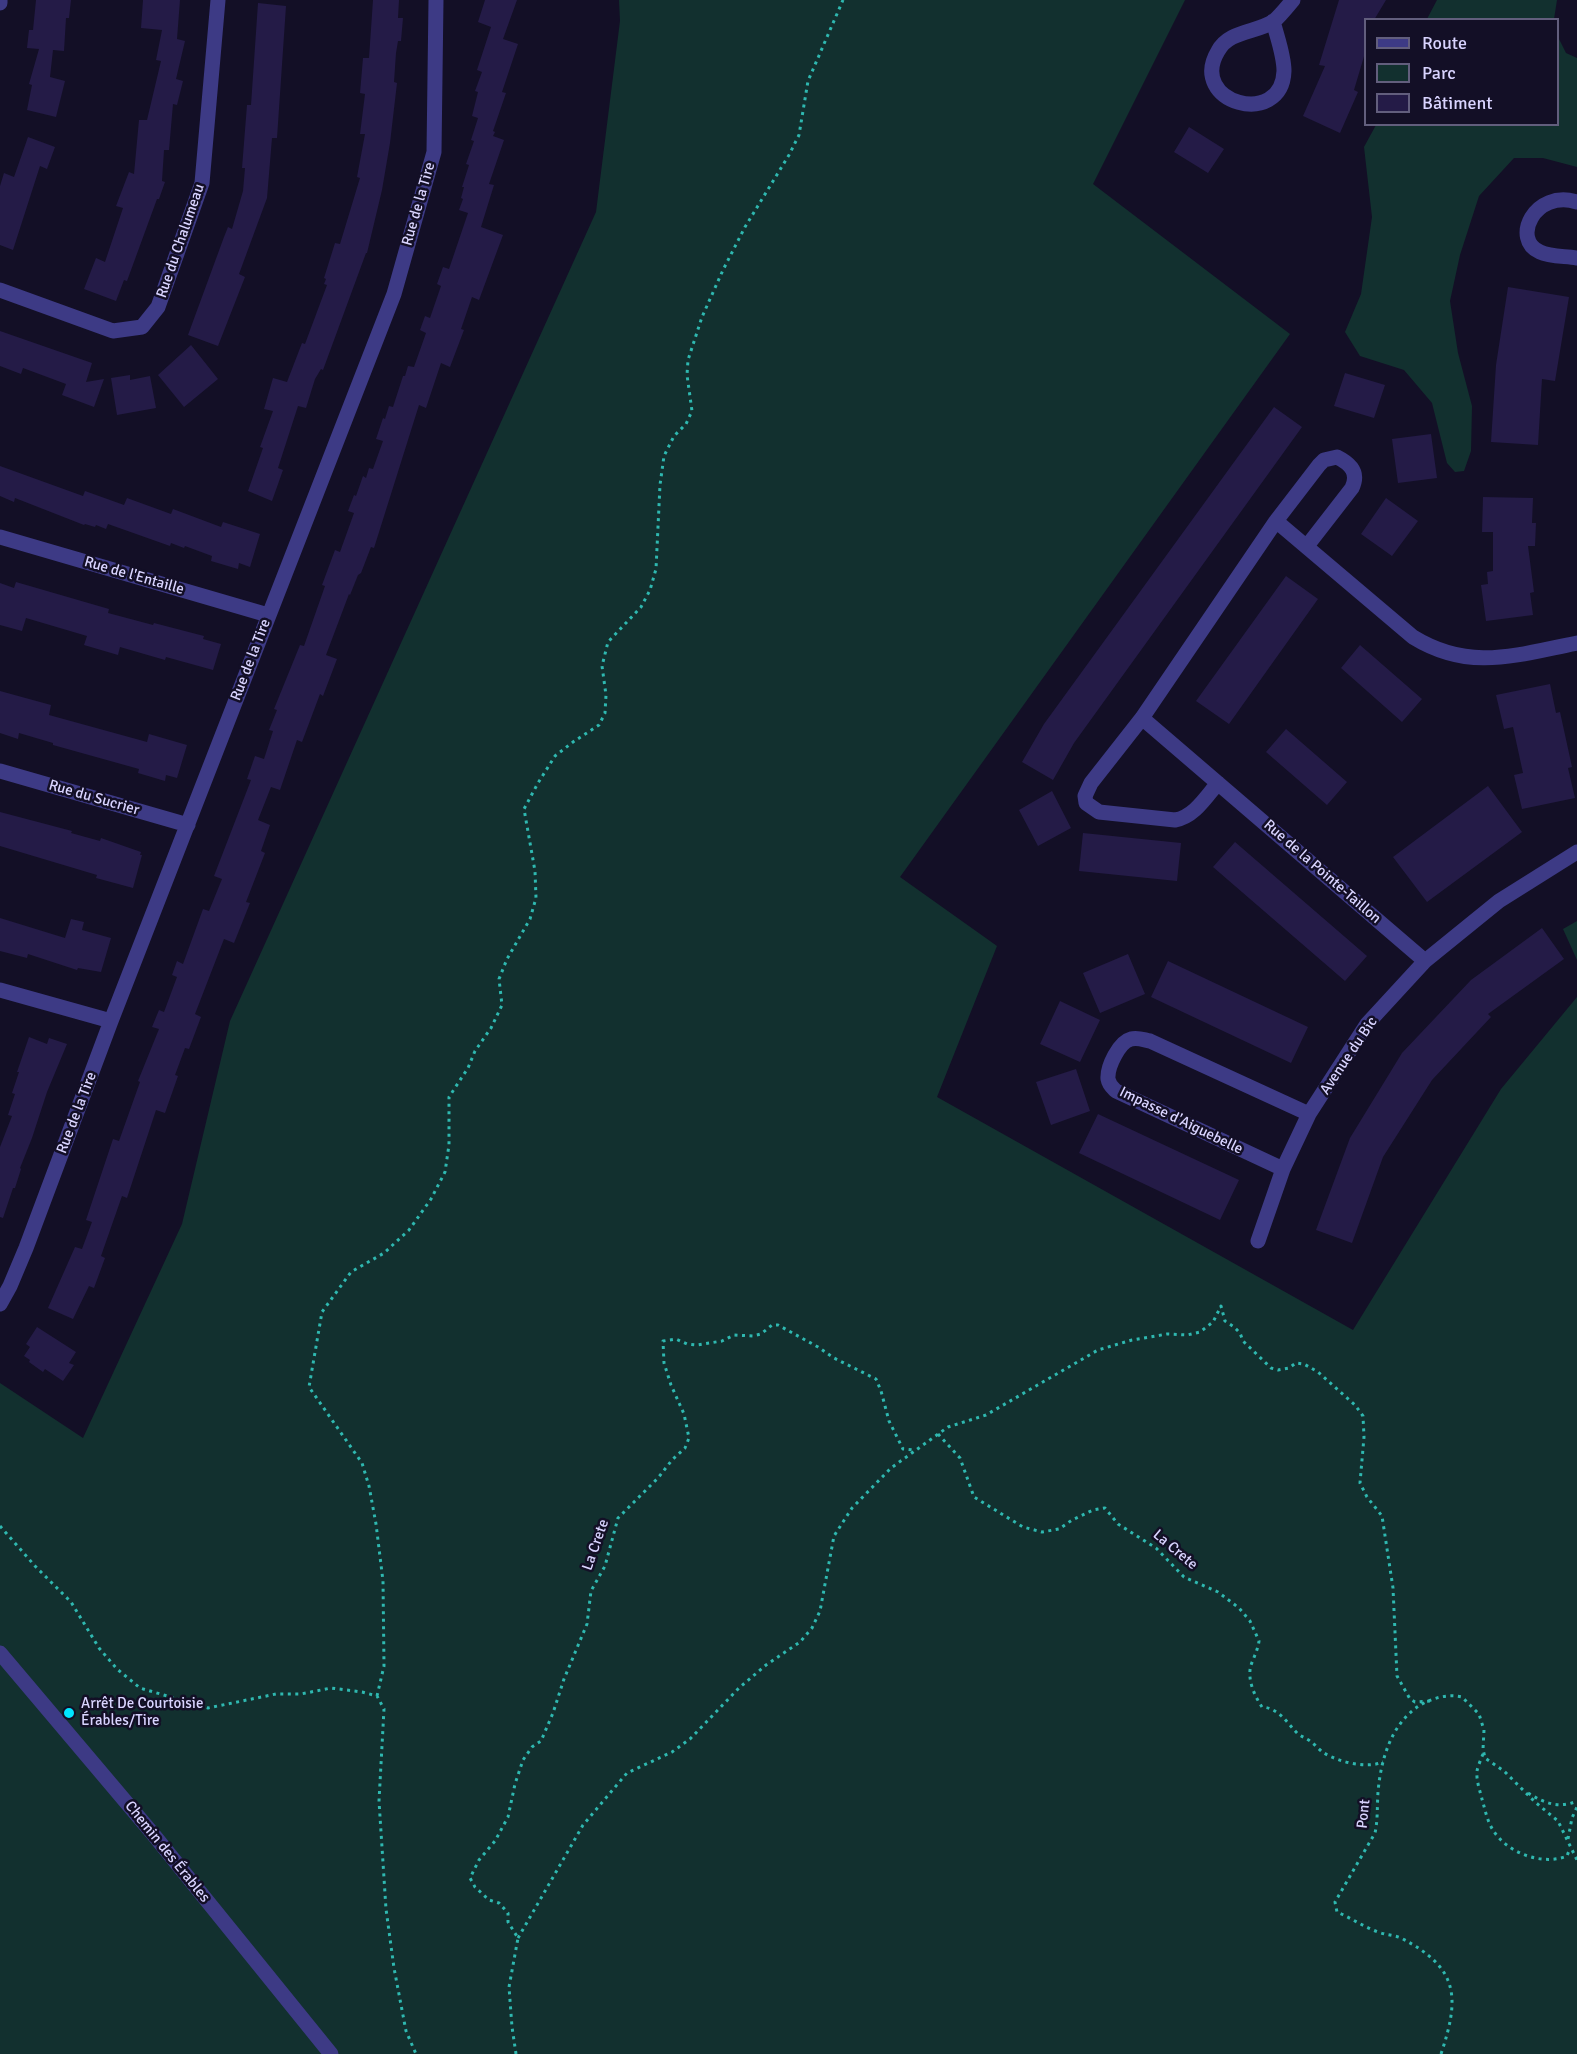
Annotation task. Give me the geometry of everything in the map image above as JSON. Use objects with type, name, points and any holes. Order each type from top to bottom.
[{"type":"street","name":"Rue du Chalumeau","points":[[0,290],[113,331],[142,327],[158,307],[202,183],[218,0]]},
{"type":"street","name":"Rue de la Tire","points":[[0,1304],[26,1248],[111,1021],[394,294],[434,152],[436,0]]},
{"type":"street","points":[[1273,21],[1283,61],[1284,73],[1280,85],[1274,95],[1264,102],[1252,105],[1229,100],[1220,92],[1212,71],[1218,49],[1227,40],[1273,21],[1293,0]]},
{"type":"street","points":[[1577,202],[1548,201],[1534,212],[1529,220],[1528,229],[1532,246],[1540,252],[1577,258]]},
{"type":"street","points":[[1218,783],[1184,819],[1099,812],[1086,803],[1087,790],[1142,717],[1276,521],[1324,460],[1337,457],[1350,465],[1356,480],[1307,546]]},
{"type":"street","points":[[1276,521],[1413,637],[1431,648],[1450,655],[1487,659],[1577,643]]},
{"type":"street","name":"Rue de l'Entaille","points":[[0,537],[268,615]]},
{"type":"street","name":"Rue de la Pointe-Taillon","points":[[1142,717],[1425,961]]},
{"type":"street","name":"Rue du Sucrier","points":[[0,771],[188,825]]},
{"type":"street","name":"Avenue du Bic","points":[[1258,1241],[1283,1169],[1310,1114],[1367,1024],[1425,961],[1498,902],[1577,852]]},
{"type":"street","name":"Avenue du Bic","points":[[1552,868],[1577,862]]},
{"type":"street","points":[[0,990],[111,1021]]},
{"type":"street","name":"Impasse d'Aiguebelle","points":[[1283,1169],[1116,1091],[1110,1085],[1108,1077],[1116,1055],[1124,1042],[1132,1038],[1150,1041],[1310,1114]]},
{"type":"street","name":"Chemin des Érables","points":[[0,1653],[153,1834],[331,2054]]},
{"type":"path","points":[[416,2054],[406,2031],[386,1909],[379,1801],[384,1709],[377,1696],[384,1666],[383,1581],[376,1524],[362,1463],[309,1387],[322,1312],[351,1272],[384,1253],[409,1230],[431,1199],[445,1172],[449,1145],[449,1097],[468,1068],[475,1051],[491,1028],[502,1005],[499,979],[507,959],[530,919],[536,898],[535,871],[524,809],[555,756],[599,725],[605,713],[606,695],[602,666],[608,642],[641,607],[650,590],[656,569],[660,485],[664,456],[674,436],[686,424],[692,411],[687,375],[688,360],[702,317],[745,227],[799,135],[808,81],[843,0]]},
{"type":"path","points":[[516,2054],[509,1987],[518,1938],[584,1825],[627,1773],[672,1752],[690,1739],[739,1688],[766,1665],[800,1642],[812,1628],[820,1611],[834,1536],[852,1508],[891,1468],[948,1426],[986,1415],[1098,1350],[1132,1340],[1167,1334],[1187,1335],[1200,1332],[1213,1322],[1221,1306],[1225,1321],[1240,1333],[1243,1341],[1271,1368],[1278,1370],[1289,1368],[1296,1363],[1304,1364],[1318,1372],[1355,1405],[1363,1416],[1364,1437],[1360,1483],[1367,1497],[1382,1516],[1393,1588],[1397,1676],[1410,1699],[1415,1702],[1430,1701]]},
{"type":"path","name":"La Crete","points":[[518,1938],[508,1922],[508,1913],[500,1903],[489,1900],[475,1887],[470,1878],[479,1860],[495,1841],[508,1817],[523,1760],[532,1747],[541,1741],[553,1713],[564,1678],[587,1624],[591,1591],[604,1566],[618,1518],[685,1448],[688,1438],[684,1414],[670,1385],[664,1363],[663,1341],[676,1339],[697,1345],[722,1341],[734,1335],[753,1336],[761,1334],[772,1325],[778,1325],[834,1358],[876,1379],[889,1421],[898,1440],[903,1449],[913,1450]]},
{"type":"path","name":"La Crete","points":[[938,1434],[960,1458],[974,1497],[1023,1527],[1042,1532],[1059,1529],[1093,1510],[1105,1508],[1118,1524],[1156,1548],[1184,1577],[1218,1592],[1239,1608],[1250,1621],[1259,1641],[1250,1669],[1250,1680],[1255,1697],[1262,1707],[1270,1707],[1300,1736],[1323,1753],[1365,1765],[1376,1765],[1383,1762]]},
{"type":"path","points":[[0,1526],[71,1602],[99,1648],[117,1669],[140,1688],[208,1708],[276,1694],[301,1694],[331,1688],[377,1696]]},
{"type":"path","name":"Pont","points":[[1441,2054],[1452,2004],[1452,1987],[1448,1977],[1422,1952],[1399,1937],[1379,1933],[1336,1912],[1335,1902],[1375,1833],[1378,1822],[1378,1790],[1383,1762],[1396,1730],[1417,1707],[1430,1701],[1455,1695],[1462,1697],[1479,1714],[1484,1730],[1484,1752],[1477,1770],[1478,1782],[1492,1828],[1500,1839],[1524,1854],[1550,1860],[1567,1856],[1570,1852],[1570,1845]]},
{"type":"path","points":[[1484,1752],[1485,1758],[1504,1771],[1558,1821],[1577,1860]]},
{"type":"path","points":[[1520,1786],[1541,1801],[1552,1805],[1577,1801]]},
{"type":"path","points":[[1570,1845],[1569,1831],[1577,1807]]},
{"type":"green space","points":[[619,0],[1185,0],[1093,184],[1290,334],[900,877],[997,946],[937,1097],[1353,1330],[1501,1089],[1577,997],[1577,2054],[0,2054],[0,1383],[83,1438],[182,1224],[230,1021],[596,212],[620,21]]},
{"type":"green space","points":[[1437,0],[1557,0],[1554,18],[1428,18]]},
{"type":"green space","points":[[1559,39],[1566,53],[1577,58],[1577,167],[1543,158],[1514,158],[1479,196],[1460,255],[1450,301],[1458,353],[1472,406],[1471,451],[1464,471],[1455,472],[1447,463],[1432,403],[1404,370],[1360,356],[1345,332],[1361,294],[1372,217],[1364,147],[1375,126],[1559,126]]},
{"type":"green space","points":[[1577,921],[1577,960],[1563,929]]},
{"type":"building","points":[[36,0],[71,0],[69,18],[66,18],[64,51],[53,50],[50,77],[65,81],[56,117],[27,110],[32,85],[29,84],[39,49],[27,48],[29,30],[33,30]]},
{"type":"building","points":[[143,0],[180,0],[177,39],[185,41],[176,79],[183,81],[177,105],[173,104],[169,150],[164,150],[162,181],[165,182],[127,281],[124,280],[116,301],[84,289],[96,258],[105,262],[123,208],[116,206],[129,172],[134,174],[139,120],[147,120],[161,61],[156,60],[162,30],[141,28]]},
{"type":"building","points":[[373,0],[399,0],[398,18],[403,18],[401,41],[398,41],[396,53],[394,82],[397,83],[382,190],[367,253],[323,370],[321,369],[315,379],[306,408],[298,406],[278,468],[283,470],[272,501],[248,491],[273,411],[264,409],[273,378],[287,382],[302,343],[305,344],[327,285],[324,284],[326,279],[324,278],[335,243],[340,244],[360,178],[357,177],[365,134],[360,134],[365,94],[360,93],[363,58],[369,58]]},
{"type":"building","points":[[485,0],[517,0],[503,39],[518,44],[502,92],[506,93],[493,131],[495,132],[493,136],[504,140],[489,184],[494,185],[481,227],[503,235],[479,300],[472,297],[461,329],[464,330],[450,367],[441,363],[426,408],[419,405],[374,548],[371,547],[361,573],[349,594],[326,655],[337,659],[323,696],[320,694],[302,742],[297,740],[280,790],[271,787],[258,820],[270,825],[261,851],[265,853],[246,902],[250,903],[234,943],[224,939],[195,1014],[201,1017],[189,1049],[185,1048],[165,1113],[156,1110],[127,1198],[122,1196],[101,1256],[105,1258],[94,1288],[89,1286],[73,1319],[48,1308],[75,1247],[82,1249],[92,1222],[86,1220],[113,1139],[119,1141],[140,1082],[138,1081],[159,1029],[152,1027],[159,1010],[164,1012],[177,977],[172,975],[177,961],[183,964],[203,909],[209,911],[222,879],[214,876],[251,780],[247,779],[255,756],[264,759],[273,731],[269,730],[277,710],[274,709],[300,645],[304,646],[335,550],[340,552],[354,513],[348,511],[354,495],[356,496],[363,476],[366,478],[369,468],[373,469],[383,441],[376,439],[383,418],[385,419],[389,406],[393,407],[408,366],[414,367],[426,333],[420,330],[425,316],[430,318],[441,286],[437,284],[443,267],[449,269],[468,213],[459,210],[463,199],[461,198],[464,187],[462,187],[469,165],[466,164],[474,141],[471,140],[478,118],[472,116],[478,92],[475,91],[482,72],[477,70],[491,27],[478,22]]},
{"type":"building","points":[[1339,0],[1386,0],[1375,18],[1364,18],[1364,56],[1354,90],[1358,92],[1340,133],[1303,116],[1325,66],[1319,65]]},
{"type":"building","points":[[258,3],[286,6],[277,138],[272,138],[267,198],[239,274],[245,277],[218,346],[188,335],[228,227],[232,229],[243,191],[245,168],[242,168],[247,105],[251,105]]},
{"type":"building","points":[[1189,127],[1224,149],[1208,173],[1174,152]]},
{"type":"building","points":[[28,137],[55,147],[47,169],[40,166],[13,250],[0,245],[0,186],[4,173],[14,177]]},
{"type":"building","points":[[1508,287],[1569,297],[1555,381],[1542,379],[1538,445],[1491,442],[1496,365]]},
{"type":"building","points":[[0,331],[92,363],[86,382],[104,379],[94,407],[62,395],[66,384],[23,368],[21,374],[0,366]]},
{"type":"building","points":[[191,345],[218,379],[184,407],[158,375]]},
{"type":"building","points":[[1345,373],[1385,385],[1374,418],[1334,406]]},
{"type":"building","points":[[130,375],[130,380],[150,376],[156,408],[117,415],[111,378]]},
{"type":"building","points":[[1274,407],[1302,427],[1074,743],[1053,780],[1022,762],[1044,724]]},
{"type":"building","points":[[1431,434],[1437,478],[1398,483],[1392,439]]},
{"type":"building","points":[[0,466],[83,496],[85,491],[124,505],[127,498],[171,514],[173,509],[221,527],[223,522],[260,534],[250,567],[239,563],[238,569],[211,561],[212,556],[185,546],[184,548],[171,543],[170,546],[108,524],[106,529],[96,525],[95,527],[84,525],[15,498],[14,502],[0,496]]},
{"type":"building","points":[[1483,497],[1533,498],[1532,523],[1536,523],[1535,546],[1528,546],[1534,592],[1530,593],[1533,615],[1486,621],[1481,585],[1488,584],[1487,572],[1493,571],[1493,532],[1482,532]]},
{"type":"building","points":[[1386,498],[1418,521],[1392,556],[1361,534]]},
{"type":"building","points":[[1286,576],[1318,599],[1229,724],[1196,701]]},
{"type":"building","points":[[16,582],[109,609],[108,613],[204,636],[203,639],[221,644],[213,670],[166,657],[165,660],[120,647],[118,655],[84,645],[87,636],[26,618],[22,631],[0,625],[0,583],[14,588]]},
{"type":"building","points":[[1360,645],[1422,699],[1402,722],[1341,668]]},
{"type":"building","points":[[1550,684],[1556,713],[1560,712],[1572,767],[1568,768],[1575,798],[1522,809],[1514,775],[1523,773],[1513,727],[1504,729],[1496,695]]},
{"type":"building","points":[[0,691],[51,705],[49,715],[147,742],[149,734],[187,745],[177,778],[166,775],[165,781],[138,773],[139,769],[19,733],[18,739],[0,733]]},
{"type":"building","points":[[1286,729],[1347,782],[1327,805],[1266,752]]},
{"type":"building","points":[[1488,786],[1522,832],[1427,902],[1393,857]]},
{"type":"building","points":[[1052,791],[1071,828],[1038,846],[1019,810]]},
{"type":"building","points":[[0,812],[72,831],[71,833],[100,841],[101,838],[141,852],[133,888],[0,846]]},
{"type":"building","points":[[1083,833],[1181,843],[1177,881],[1079,871]]},
{"type":"building","points":[[1235,842],[1367,956],[1345,981],[1213,867]]},
{"type":"building","points":[[0,918],[65,938],[71,919],[84,922],[82,930],[111,938],[101,972],[78,968],[77,970],[28,954],[27,958],[0,951]]},
{"type":"building","points":[[1542,928],[1564,959],[1488,1014],[1491,1017],[1432,1080],[1383,1157],[1352,1243],[1316,1230],[1350,1138],[1402,1053],[1471,980]]},
{"type":"building","points":[[1128,954],[1145,994],[1100,1013],[1083,973]]},
{"type":"building","points":[[1168,961],[1308,1027],[1291,1063],[1151,997]]},
{"type":"building","points":[[1060,1001],[1100,1020],[1080,1062],[1040,1044]]},
{"type":"building","points":[[29,1037],[47,1044],[49,1038],[67,1044],[47,1092],[3,1218],[0,1217],[0,1147],[12,1116],[8,1115],[15,1094],[12,1093]]},
{"type":"building","points":[[1076,1069],[1090,1111],[1051,1125],[1036,1082]]},
{"type":"building","points":[[1098,1114],[1239,1180],[1220,1220],[1079,1153]]},
{"type":"building","points":[[37,1327],[76,1352],[69,1363],[74,1365],[63,1381],[45,1369],[43,1372],[24,1356],[30,1347],[26,1344]]},
{"type":"place","name":"Arrêt De Courtoisie Érables/Tire","points":[[69,1713]]}]
